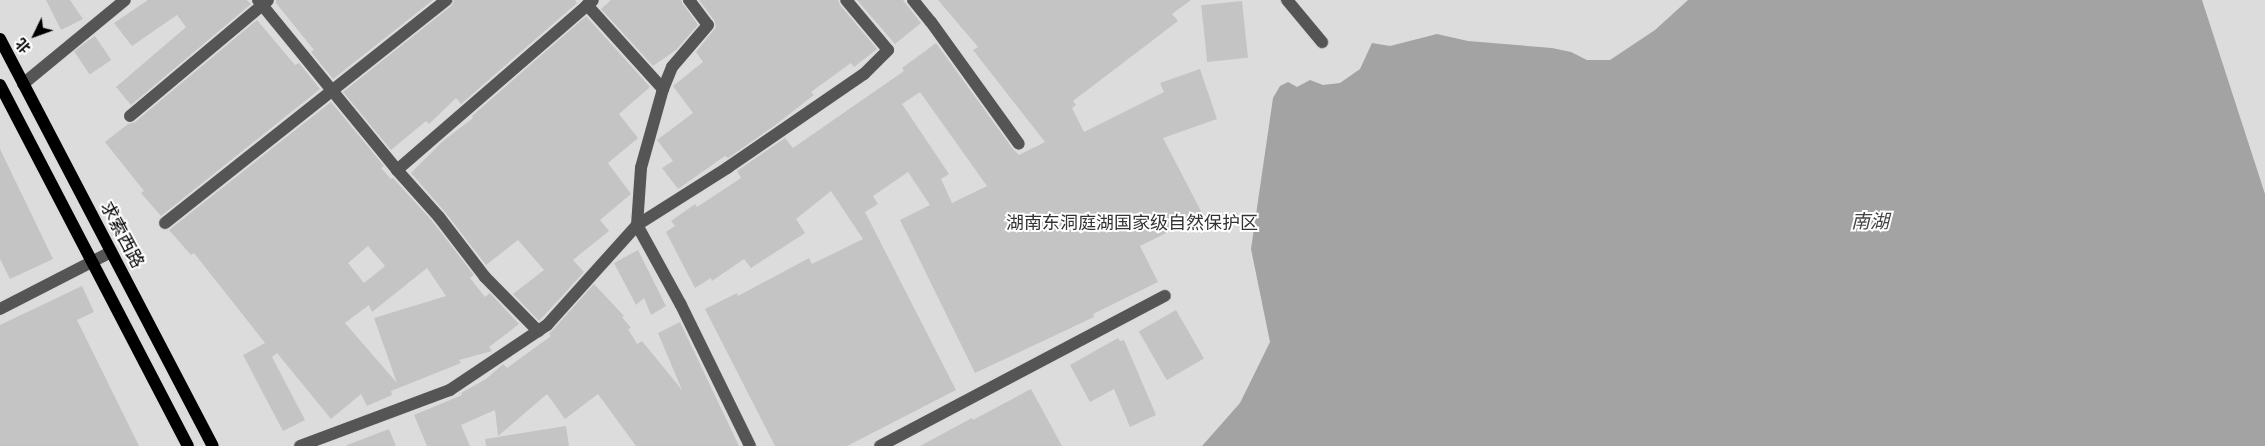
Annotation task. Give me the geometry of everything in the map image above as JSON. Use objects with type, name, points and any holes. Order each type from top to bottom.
[{"type":"main road","name":"求索西路","points":[[0,40],[213,446]]},
{"type":"main road","points":[[0,85],[188,446]]},
{"type":"street","points":[[23,84],[125,0]]},
{"type":"street","points":[[165,222],[446,0]]},
{"type":"street","points":[[689,0],[708,26],[672,67],[641,168],[637,225],[681,305],[750,446]]},
{"type":"street","points":[[300,446],[450,390],[538,332],[547,325],[637,225],[727,168],[864,74],[888,50],[846,0]]},
{"type":"street","points":[[913,0],[1019,144]]},
{"type":"street","points":[[1287,0],[1322,42]]},
{"type":"street","points":[[130,116],[263,1],[332,91],[397,170],[439,217],[485,277],[538,332]]},
{"type":"street","points":[[397,170],[590,2],[664,90]]},
{"type":"street","points":[[0,309],[111,252]]},
{"type":"street","points":[[880,446],[1165,296]]},
{"type":"green space","name":"湖南东洞庭湖国家级自然保护区","points":[[0,0],[2265,0],[2265,446],[0,446]]},
{"type":"water","name":"南湖","points":[[1688,0],[2202,0],[2265,194],[2265,446],[1202,446],[1240,403],[1270,342],[1251,249],[1273,98],[1280,86],[1288,82],[1297,87],[1310,80],[1323,85],[1340,83],[1360,69],[1372,43],[1390,46],[1437,34],[1468,41],[1552,48],[1571,52],[1587,60],[1610,60],[1655,30]]},
{"type":"building","points":[[46,0],[70,0],[83,19],[61,30]]},
{"type":"building","points":[[148,0],[247,0],[251,4],[131,105],[116,87],[186,27],[177,15],[132,46],[114,23]]},
{"type":"building","points":[[276,0],[433,0],[333,79],[311,52],[314,50],[276,3]]},
{"type":"building","points":[[454,0],[575,0],[577,3],[461,104],[456,98],[429,124],[426,121],[391,150],[343,92],[451,6]]},
{"type":"building","points":[[611,0],[681,0],[698,25],[676,50],[653,66],[601,9]]},
{"type":"building","points":[[699,0],[838,0],[840,5],[877,49],[854,67],[851,63],[811,92],[814,95],[774,126],[728,158],[725,156],[678,189],[662,168],[673,161],[657,140],[693,113],[673,86],[703,62],[696,52],[716,27],[714,20]]},
{"type":"building","points":[[857,0],[903,0],[921,23],[895,44]]},
{"type":"building","points":[[938,0],[1191,0],[1172,14],[1178,21],[1073,101],[1076,105],[1072,108],[1084,132],[1164,92],[1160,83],[1200,69],[1217,119],[1163,138],[1203,215],[1140,246],[1158,282],[1093,314],[1094,317],[975,373],[900,220],[930,205],[908,172],[873,196],[878,204],[865,212],[956,390],[847,446],[775,446],[705,309],[737,293],[738,296],[809,258],[812,264],[863,239],[831,191],[796,219],[805,233],[751,268],[744,259],[712,281],[711,278],[695,288],[666,232],[675,226],[671,221],[695,204],[697,207],[741,178],[737,171],[785,138],[793,148],[904,71],[902,68],[936,43],[1019,155],[1045,142],[973,50],[978,47]],"holes":[[[920,92],[987,186],[952,203],[941,179],[949,174],[902,104]]]},
{"type":"building","points":[[1242,1],[1248,58],[1207,62],[1201,5]]},
{"type":"building","points":[[586,16],[650,87],[619,114],[638,138],[608,163],[631,194],[600,220],[609,231],[573,260],[584,272],[539,321],[513,294],[544,270],[518,240],[486,265],[445,212],[411,173],[443,141],[473,118],[472,116]]},
{"type":"building","points":[[257,20],[295,65],[299,63],[320,89],[161,216],[141,193],[144,191],[105,142],[128,124],[135,122]]},
{"type":"building","points":[[95,36],[111,60],[90,75],[73,51]]},
{"type":"building","points":[[331,102],[384,166],[381,168],[391,179],[393,178],[433,222],[474,275],[470,278],[485,297],[490,293],[519,324],[489,347],[492,351],[459,360],[461,363],[391,391],[392,395],[367,406],[361,394],[331,419],[277,353],[272,357],[305,420],[283,431],[243,355],[265,343],[194,253],[191,255],[169,230]],"holes":[[[368,246],[385,266],[364,283],[348,263]],[[427,268],[446,296],[374,318],[397,383],[345,323],[369,305],[372,312]]]},
{"type":"building","points":[[0,149],[53,259],[10,279],[0,259]]},
{"type":"building","points":[[638,250],[666,306],[651,315],[644,298],[636,305],[614,263]]},
{"type":"building","points":[[594,284],[624,316],[622,317],[631,328],[628,329],[637,344],[642,341],[682,390],[658,333],[680,322],[739,446],[636,446],[598,394],[565,419],[547,394],[498,436],[495,410],[461,425],[470,446],[427,446],[414,415],[462,395],[461,393],[486,379],[503,364],[507,368],[551,336],[549,334]]},
{"type":"building","points":[[82,286],[94,312],[77,320],[139,446],[0,446],[0,325]]},
{"type":"building","points":[[1176,310],[1204,358],[1167,380],[1139,332]]},
{"type":"building","points":[[1118,338],[1120,341],[1124,340],[1156,415],[1130,427],[1114,389],[1090,402],[1070,365]]},
{"type":"building","points":[[1031,389],[1062,446],[920,446],[972,418],[973,420]]},
{"type":"building","points":[[566,426],[569,446],[486,446],[485,439]]},
{"type":"building","points":[[389,429],[396,446],[347,446],[347,445]]}]
